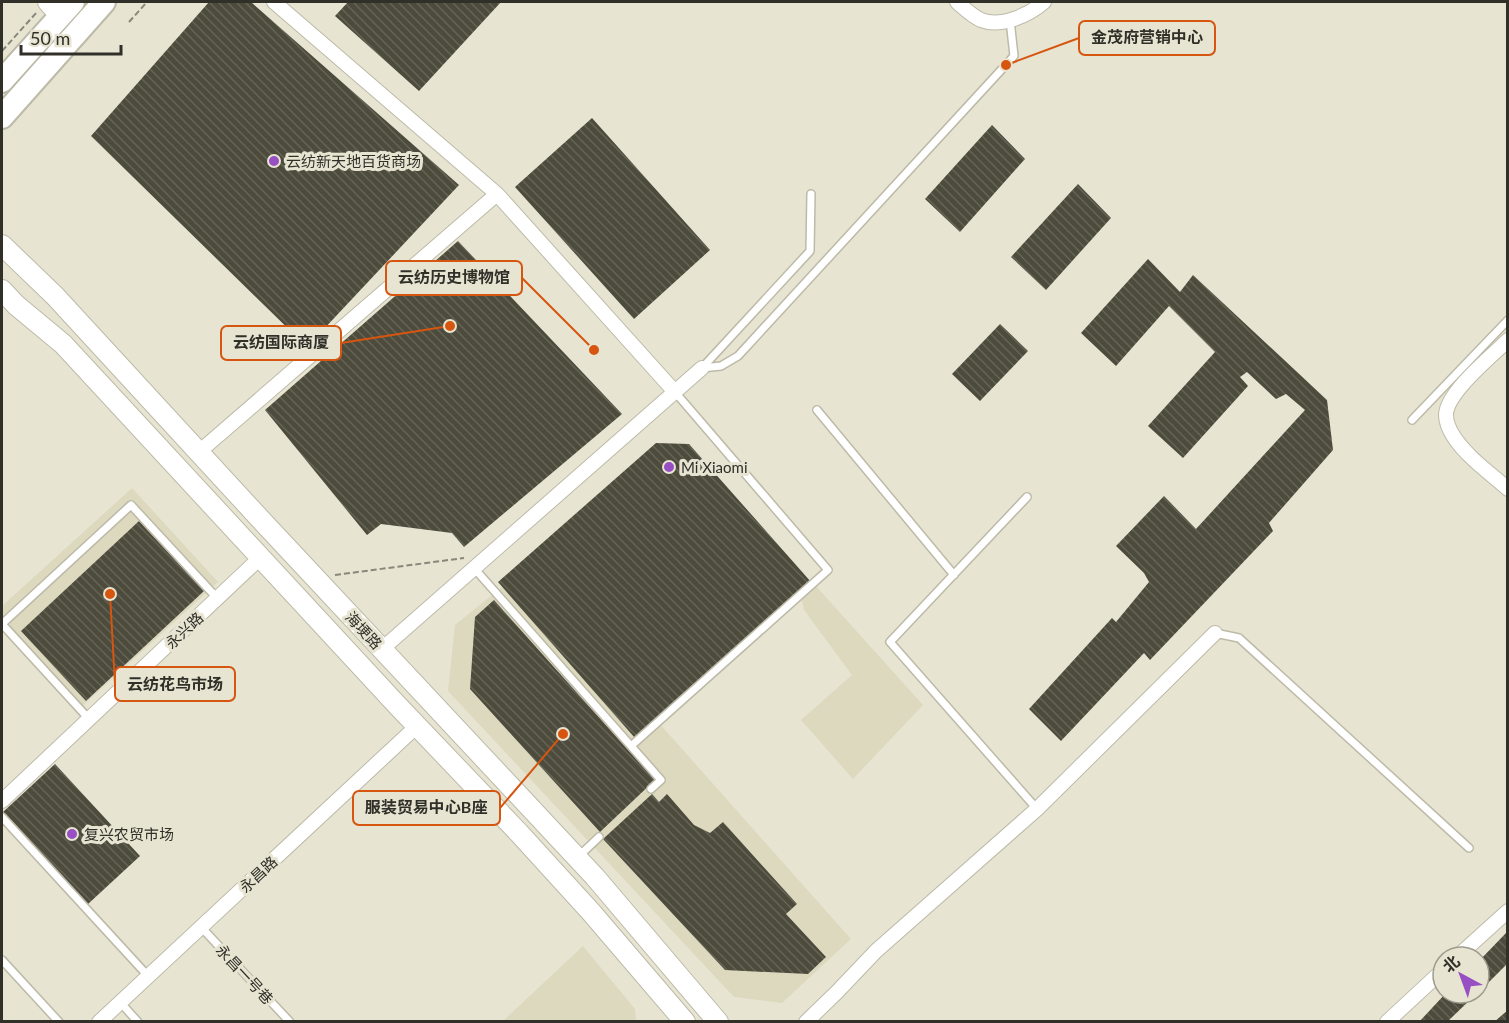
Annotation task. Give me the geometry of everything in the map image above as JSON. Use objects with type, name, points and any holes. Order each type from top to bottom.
[{"type":"main road","points":[[2,117],[104,2]]},
{"type":"main road","points":[[2,81],[55,7]]},
{"type":"main road","name":"海埂路","points":[[2,245],[55,296],[577,858],[718,1022]]},
{"type":"main road","name":"海埂路","points":[[2,290],[16,305],[63,344],[591,912],[685,1022]]},
{"type":"street","points":[[274,2],[497,194],[675,392]]},
{"type":"street","points":[[957,2],[981,20],[996,22],[1010,20],[1035,10],[1044,2]]},
{"type":"street","points":[[199,452],[497,194]]},
{"type":"street","points":[[1508,340],[1455,394],[1446,414],[1448,425],[1462,447],[1508,489]]},
{"type":"street","points":[[382,649],[702,368]]},
{"type":"street","name":"永兴路","points":[[2,801],[261,557]]},
{"type":"street","points":[[806,1022],[876,951],[1037,809],[1215,633]]},
{"type":"street","name":"永昌路","points":[[99,1022],[417,726]]},
{"type":"street","points":[[1470,945],[1508,911]]},
{"type":"street","points":[[1387,1022],[1431,981]]},
{"type":"lane","points":[[702,368],[721,366],[738,356],[1014,56],[1010,20]]},
{"type":"lane","points":[[702,368],[810,251],[811,194]]},
{"type":"lane","points":[[1412,420],[1508,320]]},
{"type":"lane","points":[[631,746],[828,570],[675,392]]},
{"type":"lane","points":[[818,410],[954,575]]},
{"type":"lane","points":[[1027,497],[891,642],[1037,809]]},
{"type":"lane","points":[[89,719],[2,624],[131,505],[217,598]]},
{"type":"lane","points":[[474,568],[661,780],[651,789]]},
{"type":"lane","points":[[1215,633],[1239,638],[1468,848]]},
{"type":"lane","points":[[2,818],[148,976]]},
{"type":"lane","points":[[577,858],[599,837]]},
{"type":"lane","name":"永昌一号巷","points":[[201,927],[290,1022]]},
{"type":"lane","points":[[2,960],[59,1022]]},
{"type":"lane","points":[[120,1002],[138,1022]]},
{"type":"path","points":[[129,22],[147,2]]},
{"type":"path","points":[[2,51],[55,7]]},
{"type":"path","points":[[315,578],[488,555]]},
{"type":"shaded area","points":[[132,488],[218,582],[78,710],[2,627],[2,606]]},
{"type":"shaded area","points":[[523,570],[851,939],[782,1003],[734,997],[448,691],[455,625]]},
{"type":"shaded area","points":[[815,585],[923,705],[853,779],[801,720],[852,675],[804,610],[801,596]]},
{"type":"shaded area","points":[[583,946],[635,1009],[636,1021],[503,1021]]},
{"type":"building","name":"云纺新天地百货商场","points":[[209,2],[251,2],[459,185],[307,347],[91,136]]},
{"type":"building","points":[[348,2],[501,2],[419,91],[335,16]]},
{"type":"building","points":[[592,118],[710,250],[634,319],[515,187]]},
{"type":"building","points":[[992,125],[1025,159],[960,232],[925,199]]},
{"type":"building","points":[[1078,184],[1111,218],[1046,290],[1011,257]]},
{"type":"building","points":[[458,241],[622,414],[464,547],[452,533],[381,524],[367,535],[265,410]]},
{"type":"building","points":[[1148,259],[1180,292],[1193,275],[1327,400],[1333,450],[1269,523],[1273,531],[1150,660],[1144,653],[1061,741],[1029,709],[1112,618],[1116,622],[1149,582],[1144,573],[1116,546],[1164,496],[1196,529],[1305,410],[1286,394],[1276,399],[1247,372],[1240,377],[1248,386],[1183,458],[1148,426],[1215,352],[1169,306],[1116,366],[1081,333]]},
{"type":"building","points":[[1000,324],[1028,351],[980,401],[952,374]]},
{"type":"building","points":[[656,443],[689,444],[811,582],[635,738],[498,582]]},
{"type":"building","points":[[139,521],[204,591],[86,701],[21,631]]},
{"type":"building","points":[[494,600],[655,780],[600,832],[470,689],[475,617]]},
{"type":"building","name":"复兴农贸市场","points":[[55,764],[140,856],[88,904],[3,812]]},
{"type":"building","points":[[652,794],[659,802],[667,794],[694,825],[710,833],[723,822],[797,904],[786,914],[826,957],[808,974],[725,970],[603,839]]},
{"type":"building","points":[[1506,933],[1508,963],[1491,980],[1491,949]]},
{"type":"building","points":[[1435,1005],[1465,1005],[1447,1022],[1419,1022]]},
{"type":"building","points":[[1508,1010],[1508,1022],[1494,1022]]},
{"type":"place","name":"金茂府营销中心","points":[[1006,65]]},
{"type":"place","name":"云纺新天地百货商场","points":[[274,161]]},
{"type":"place","name":"云纺国际商厦","points":[[450,326]]},
{"type":"place","name":"云纺历史博物馆","points":[[594,350]]},
{"type":"place","name":"Mi Xiaomi","points":[[669,467]]},
{"type":"place","name":"云纺花鸟市场","points":[[110,594]]},
{"type":"place","name":"服装贸易中心B座","points":[[563,734]]},
{"type":"place","name":"复兴农贸市场","points":[[72,834]]}]
